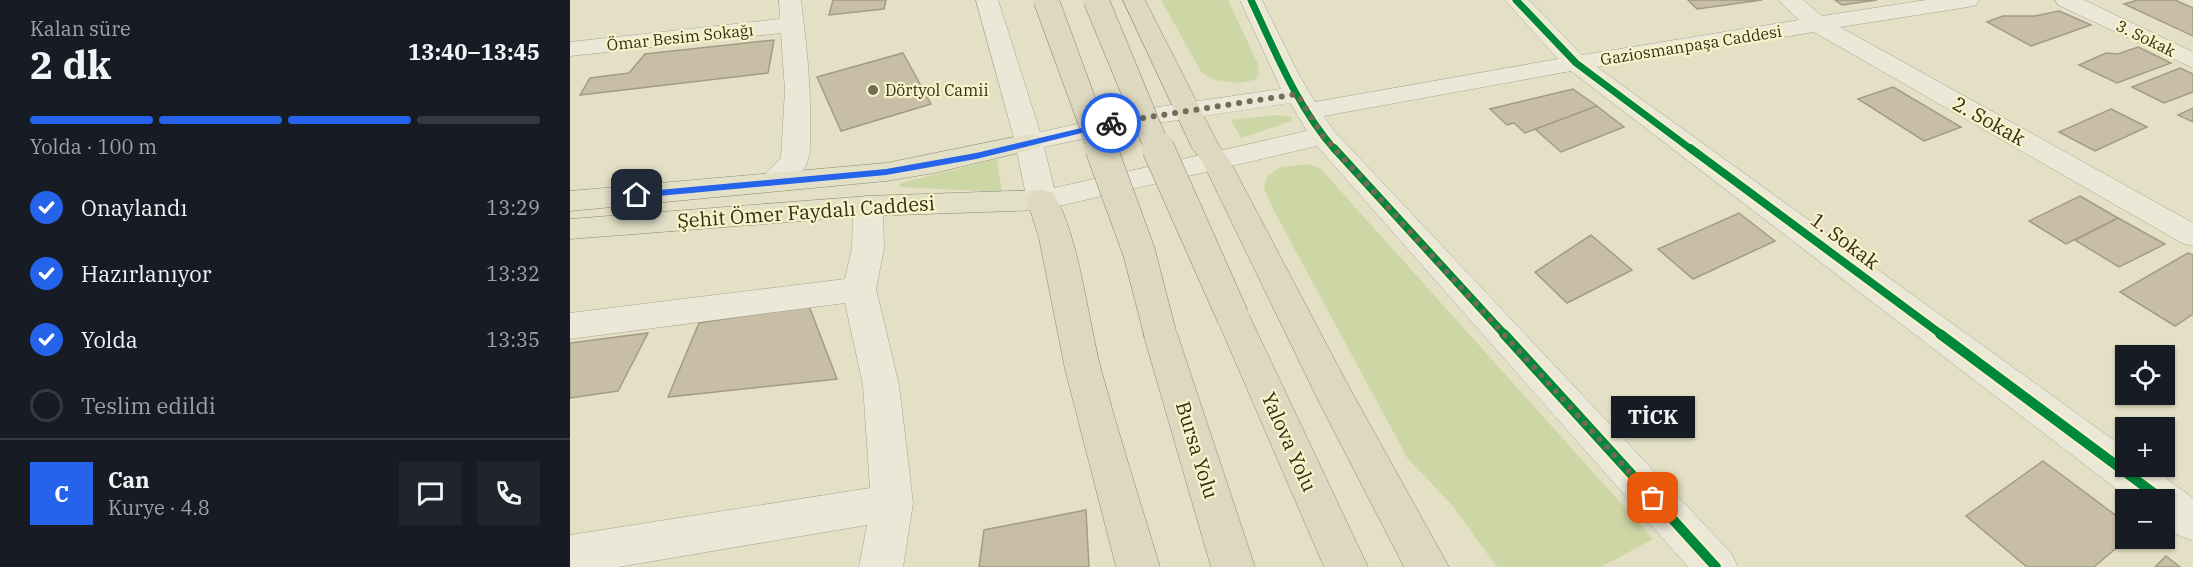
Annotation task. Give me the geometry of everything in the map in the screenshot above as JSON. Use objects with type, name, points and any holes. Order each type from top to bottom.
[{"type":"highway","name":"Bursa Yolu","points":[[1046,0],[1139,252],[1160,333],[1233,567]]},
{"type":"highway","name":"Yalova Yolu","points":[[1096,0],[1150,131],[1346,567]]},
{"type":"highway","points":[[1134,0],[1206,148],[1216,161],[1336,398],[1427,567]]},
{"type":"highway","points":[[1042,200],[1055,238],[1083,369],[1138,567]]},
{"type":"main road","name":"Şehit Ömer Faydalı Caddesi","points":[[570,201],[772,183],[934,164],[1029,142]]},
{"type":"main road","name":"Şehit Ömer Faydalı Caddesi","points":[[570,229],[868,206],[1042,200]]},
{"type":"street","points":[[987,0],[1029,142],[1042,200],[1216,161],[1304,104]]},
{"type":"street","points":[[1251,0],[1304,104],[1716,567]]},
{"type":"street","name":"1. Sokak","points":[[1516,0],[1576,63],[2149,489]]},
{"type":"street","name":"2. Sokak","points":[[1789,0],[1817,24],[2193,236]]},
{"type":"street","name":"Gaziosmanpaşa Caddesi","points":[[1304,104],[1968,0]]},
{"type":"street","name":"3. Sokak","points":[[2066,0],[2193,61]]},
{"type":"street","points":[[772,183],[787,170],[795,158],[798,90],[790,13]]},
{"type":"street","name":"Ömar Besim Sokağı","points":[[570,49],[790,13]]},
{"type":"street","points":[[1029,142],[1099,126],[1189,110],[1304,104]]},
{"type":"street","points":[[868,206],[868,248],[859,289],[882,386],[892,503],[881,567]]},
{"type":"street","points":[[570,326],[859,289]]},
{"type":"street","points":[[570,555],[892,503]]},
{"type":"street","name":"1. Sokak","points":[[2175,508],[2193,522]]},
{"type":"green space","points":[[1161,0],[1228,0],[1258,64],[1259,75],[1254,80],[1239,83],[1215,80],[1202,73]]},
{"type":"green space","points":[[1276,115],[1292,117],[1291,121],[1241,138],[1231,120]]},
{"type":"green space","points":[[997,159],[1002,192],[900,187],[900,183]]},
{"type":"green space","points":[[1308,164],[1320,168],[1653,539],[1601,567],[1497,567],[1452,505],[1408,459],[1273,209],[1264,189],[1267,176],[1281,167]]},
{"type":"building","points":[[833,0],[886,0],[884,9],[829,15]]},
{"type":"building","points":[[1688,0],[1762,0],[1697,9]]},
{"type":"building","points":[[1835,0],[1877,0],[1842,5]]},
{"type":"building","points":[[2138,0],[2175,0],[2193,8],[2193,36],[2124,4]]},
{"type":"building","points":[[2059,11],[2091,25],[2031,46],[1987,22],[2003,16],[2035,16]]},
{"type":"building","points":[[774,40],[768,73],[580,95],[590,78],[629,73],[645,54]]},
{"type":"building","points":[[2138,47],[2171,63],[2117,83],[2079,65],[2106,53],[2118,54]]},
{"type":"building","name":"Dörtyol Camii","points":[[903,53],[931,104],[841,131],[817,77]]},
{"type":"building","points":[[2180,68],[2193,74],[2193,92],[2164,103],[2132,87]]},
{"type":"building","points":[[1893,87],[1961,127],[1924,141],[1858,99]]},
{"type":"building","points":[[1573,89],[1597,106],[1525,133],[1514,123],[1507,125],[1490,109]]},
{"type":"building","points":[[1597,106],[1624,127],[1561,152],[1535,129]]},
{"type":"building","points":[[2193,108],[2193,122],[2178,115]]},
{"type":"building","points":[[2111,109],[2147,127],[2095,151],[2059,132]]},
{"type":"building","points":[[2080,196],[2118,218],[2066,244],[2029,221]]},
{"type":"building","points":[[1739,213],[1775,241],[1693,279],[1658,249]]},
{"type":"building","points":[[2118,218],[2165,244],[2119,267],[2075,240]]},
{"type":"building","points":[[1591,235],[1632,270],[1567,303],[1535,272]]},
{"type":"building","points":[[2188,253],[2193,255],[2193,314],[2175,326],[2120,292]]},
{"type":"building","points":[[809,306],[837,379],[668,397],[699,323]]},
{"type":"building","points":[[648,333],[618,391],[570,398],[570,343]]},
{"type":"building","points":[[2043,461],[2115,515],[2115,549],[2094,567],[2027,567],[1966,516]]},
{"type":"building","points":[[1086,510],[1089,567],[979,567],[984,530]]},
{"type":"building","points":[[2166,556],[2180,567],[2155,567]]},
{"type":"cycle path","points":[[1251,0],[1286,75],[1323,136],[1716,567]]},
{"type":"cycle path","points":[[1516,0],[1576,63],[2148,489]]},
{"type":"way so far","points":[[1111,123],[1297,94],[1323,136],[1653,498]]},
{"type":"place","name":"Dörtyol Camii","points":[[873,90]]},
{"type":"place","name":"TİCK","points":[[1653,498]]},
{"type":"route","points":[[637,195],[886,172],[976,156],[1111,123]]}]
